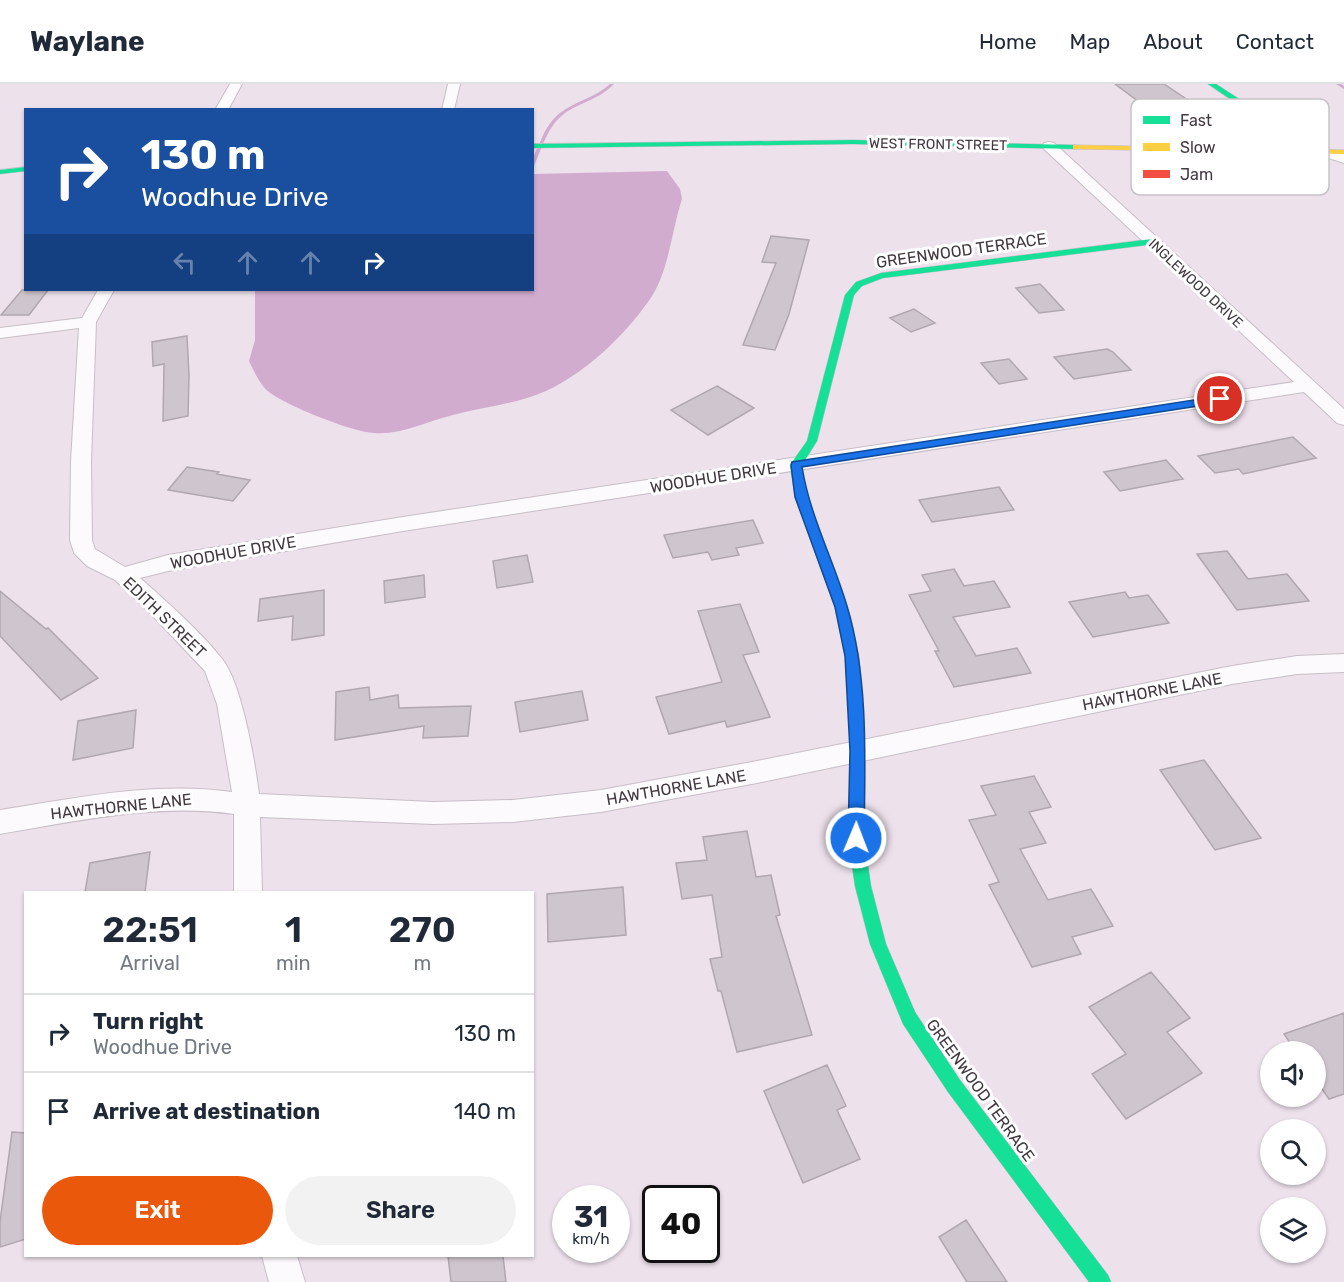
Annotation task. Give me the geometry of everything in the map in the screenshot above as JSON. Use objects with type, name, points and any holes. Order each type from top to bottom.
[{"type":"street","points":[[222,108],[236,84]]},
{"type":"street","points":[[448,108],[454,84]]},
{"type":"street","points":[[1211,84],[1234,99]]},
{"type":"street","name":"WEST FRONT STREET","points":[[534,146],[731,142],[1131,148]]},
{"type":"street","name":"INGLEWOOD DRIVE","points":[[1049,146],[1344,419]]},
{"type":"street","name":"WEST FRONT STREET","points":[[1329,151],[1344,152]]},
{"type":"street","points":[[1329,154],[1344,159]]},
{"type":"street","points":[[0,172],[24,170]]},
{"type":"street","name":"GREENWOOD TERRACE","points":[[1101,1282],[954,1086],[909,1018],[878,944],[863,886],[856,838],[858,751],[852,656],[843,617],[801,497],[796,465],[812,441],[850,295],[854,287],[863,281],[881,276],[1152,242]]},
{"type":"street","name":"EDITH STREET","points":[[105,291],[88,322],[81,461],[81,540],[85,553],[95,561],[123,575],[157,606],[215,667],[229,704],[243,769],[247,805],[248,891]]},
{"type":"street","points":[[0,333],[88,322]]},
{"type":"street","name":"WOODHUE DRIVE","points":[[123,575],[168,563],[403,524],[1306,386]]},
{"type":"street","name":"HAWTHORNE LANE","points":[[0,822],[50,812],[122,803],[199,798],[247,805],[432,813],[513,811],[601,801],[1232,675],[1297,665],[1344,663]]},
{"type":"street","points":[[280,1257],[287,1282]]},
{"type":"shaded area","points":[[667,171],[680,189],[682,199],[665,266],[655,291],[627,328],[589,364],[546,391],[523,399],[453,415],[404,430],[384,433],[364,431],[335,423],[277,397],[263,386],[249,361],[255,340],[255,291],[534,291],[534,174]]},
{"type":"building","points":[[1115,84],[1164,84],[1186,99],[1135,99]]},
{"type":"building","points":[[771,236],[809,240],[789,314],[775,350],[743,345],[776,263],[762,262]]},
{"type":"building","points":[[1040,284],[1064,310],[1039,313],[1016,288]]},
{"type":"building","points":[[22,290],[47,291],[29,315],[1,315]]},
{"type":"building","points":[[914,309],[935,323],[911,332],[890,318]]},
{"type":"building","points":[[187,336],[188,416],[163,421],[164,364],[153,366],[152,342]]},
{"type":"building","points":[[1107,349],[1131,370],[1074,379],[1054,357]]},
{"type":"building","points":[[1009,359],[1027,379],[999,384],[981,363]]},
{"type":"building","points":[[717,386],[754,408],[708,435],[671,410]]},
{"type":"building","points":[[1293,437],[1316,458],[1243,474],[1239,469],[1215,473],[1198,456]]},
{"type":"building","points":[[1166,460],[1183,479],[1120,491],[1104,472]]},
{"type":"building","points":[[187,467],[250,480],[233,501],[168,490]]},
{"type":"building","points":[[999,487],[1014,510],[932,522],[919,500]]},
{"type":"building","points":[[753,520],[763,543],[736,548],[739,555],[712,560],[708,552],[673,558],[664,535]]},
{"type":"building","points":[[1227,551],[1248,579],[1287,574],[1309,601],[1237,610],[1197,554]]},
{"type":"building","points":[[527,555],[533,582],[497,588],[493,561]]},
{"type":"building","points":[[954,569],[964,586],[994,581],[1010,607],[953,617],[976,656],[1017,648],[1031,673],[954,687],[935,651],[939,651],[909,595],[931,591],[922,575]]},
{"type":"building","points":[[424,575],[425,597],[385,603],[384,581]]},
{"type":"building","points":[[324,590],[324,635],[292,640],[293,616],[258,621],[260,599]]},
{"type":"building","points":[[0,591],[46,629],[48,628],[98,678],[61,700],[0,636]]},
{"type":"building","points":[[1125,592],[1129,598],[1148,595],[1169,623],[1093,637],[1069,602]]},
{"type":"building","points":[[740,604],[759,652],[743,655],[770,717],[727,727],[725,721],[669,734],[656,697],[722,682],[698,611]]},
{"type":"building","points":[[369,687],[370,700],[398,695],[399,708],[471,706],[468,736],[423,738],[424,726],[335,740],[336,692]]},
{"type":"building","points":[[582,691],[588,720],[520,732],[515,702]]},
{"type":"building","points":[[136,710],[133,748],[73,760],[78,721]]},
{"type":"building","points":[[1204,760],[1261,838],[1215,850],[1160,770]]},
{"type":"building","points":[[1034,776],[1051,807],[1029,812],[1046,843],[1020,849],[1048,900],[1091,889],[1113,926],[1072,937],[1081,954],[1032,967],[989,885],[999,882],[969,820],[996,815],[981,786]]},
{"type":"building","points":[[747,831],[756,877],[771,875],[780,915],[776,916],[812,1035],[737,1052],[710,959],[722,957],[712,895],[682,899],[676,863],[707,860],[703,837]]},
{"type":"building","points":[[150,852],[145,891],[85,891],[90,863]]},
{"type":"building","points":[[623,887],[626,935],[548,942],[547,894]]},
{"type":"building","points":[[1151,972],[1190,1018],[1167,1032],[1202,1073],[1126,1119],[1092,1074],[1126,1054],[1089,1007]]},
{"type":"building","points":[[1344,1013],[1344,1094],[1329,1099],[1326,1095],[1326,1041],[1289,1041],[1284,1034]]},
{"type":"building","points":[[827,1065],[846,1106],[837,1110],[860,1159],[803,1183],[764,1091]]},
{"type":"building","points":[[12,1132],[24,1133],[24,1240],[0,1247],[0,1222]]},
{"type":"building","points":[[966,1220],[1007,1282],[967,1282],[939,1237]]},
{"type":"building","points":[[448,1257],[503,1257],[506,1282],[451,1282]]},
{"type":"waterway","points":[[534,161],[551,125],[563,112],[598,95],[612,84]]},
{"type":"waterway","points":[[1338,84],[1344,88]]},
{"type":"traffic: fast","points":[[1211,84],[1234,99]]},
{"type":"traffic: fast","points":[[534,146],[853,142],[1076,147]]},
{"type":"traffic: fast","points":[[0,172],[24,169]]},
{"type":"traffic: fast","points":[[821,552],[801,497],[796,465],[812,441],[850,295],[859,284],[881,276],[1152,242]]},
{"type":"traffic: fast","points":[[858,751],[856,838],[863,886],[878,944],[909,1018],[954,1086],[1101,1282]]},
{"type":"traffic: slow","points":[[1076,147],[1131,148]]},
{"type":"traffic: slow","points":[[1329,152],[1344,152]]},
{"type":"traffic: jam","points":[[821,552],[841,607],[852,656],[858,751]]},
{"type":"route","points":[[856,838],[858,751],[852,656],[841,607],[801,497],[796,465],[1220,399]]}]
